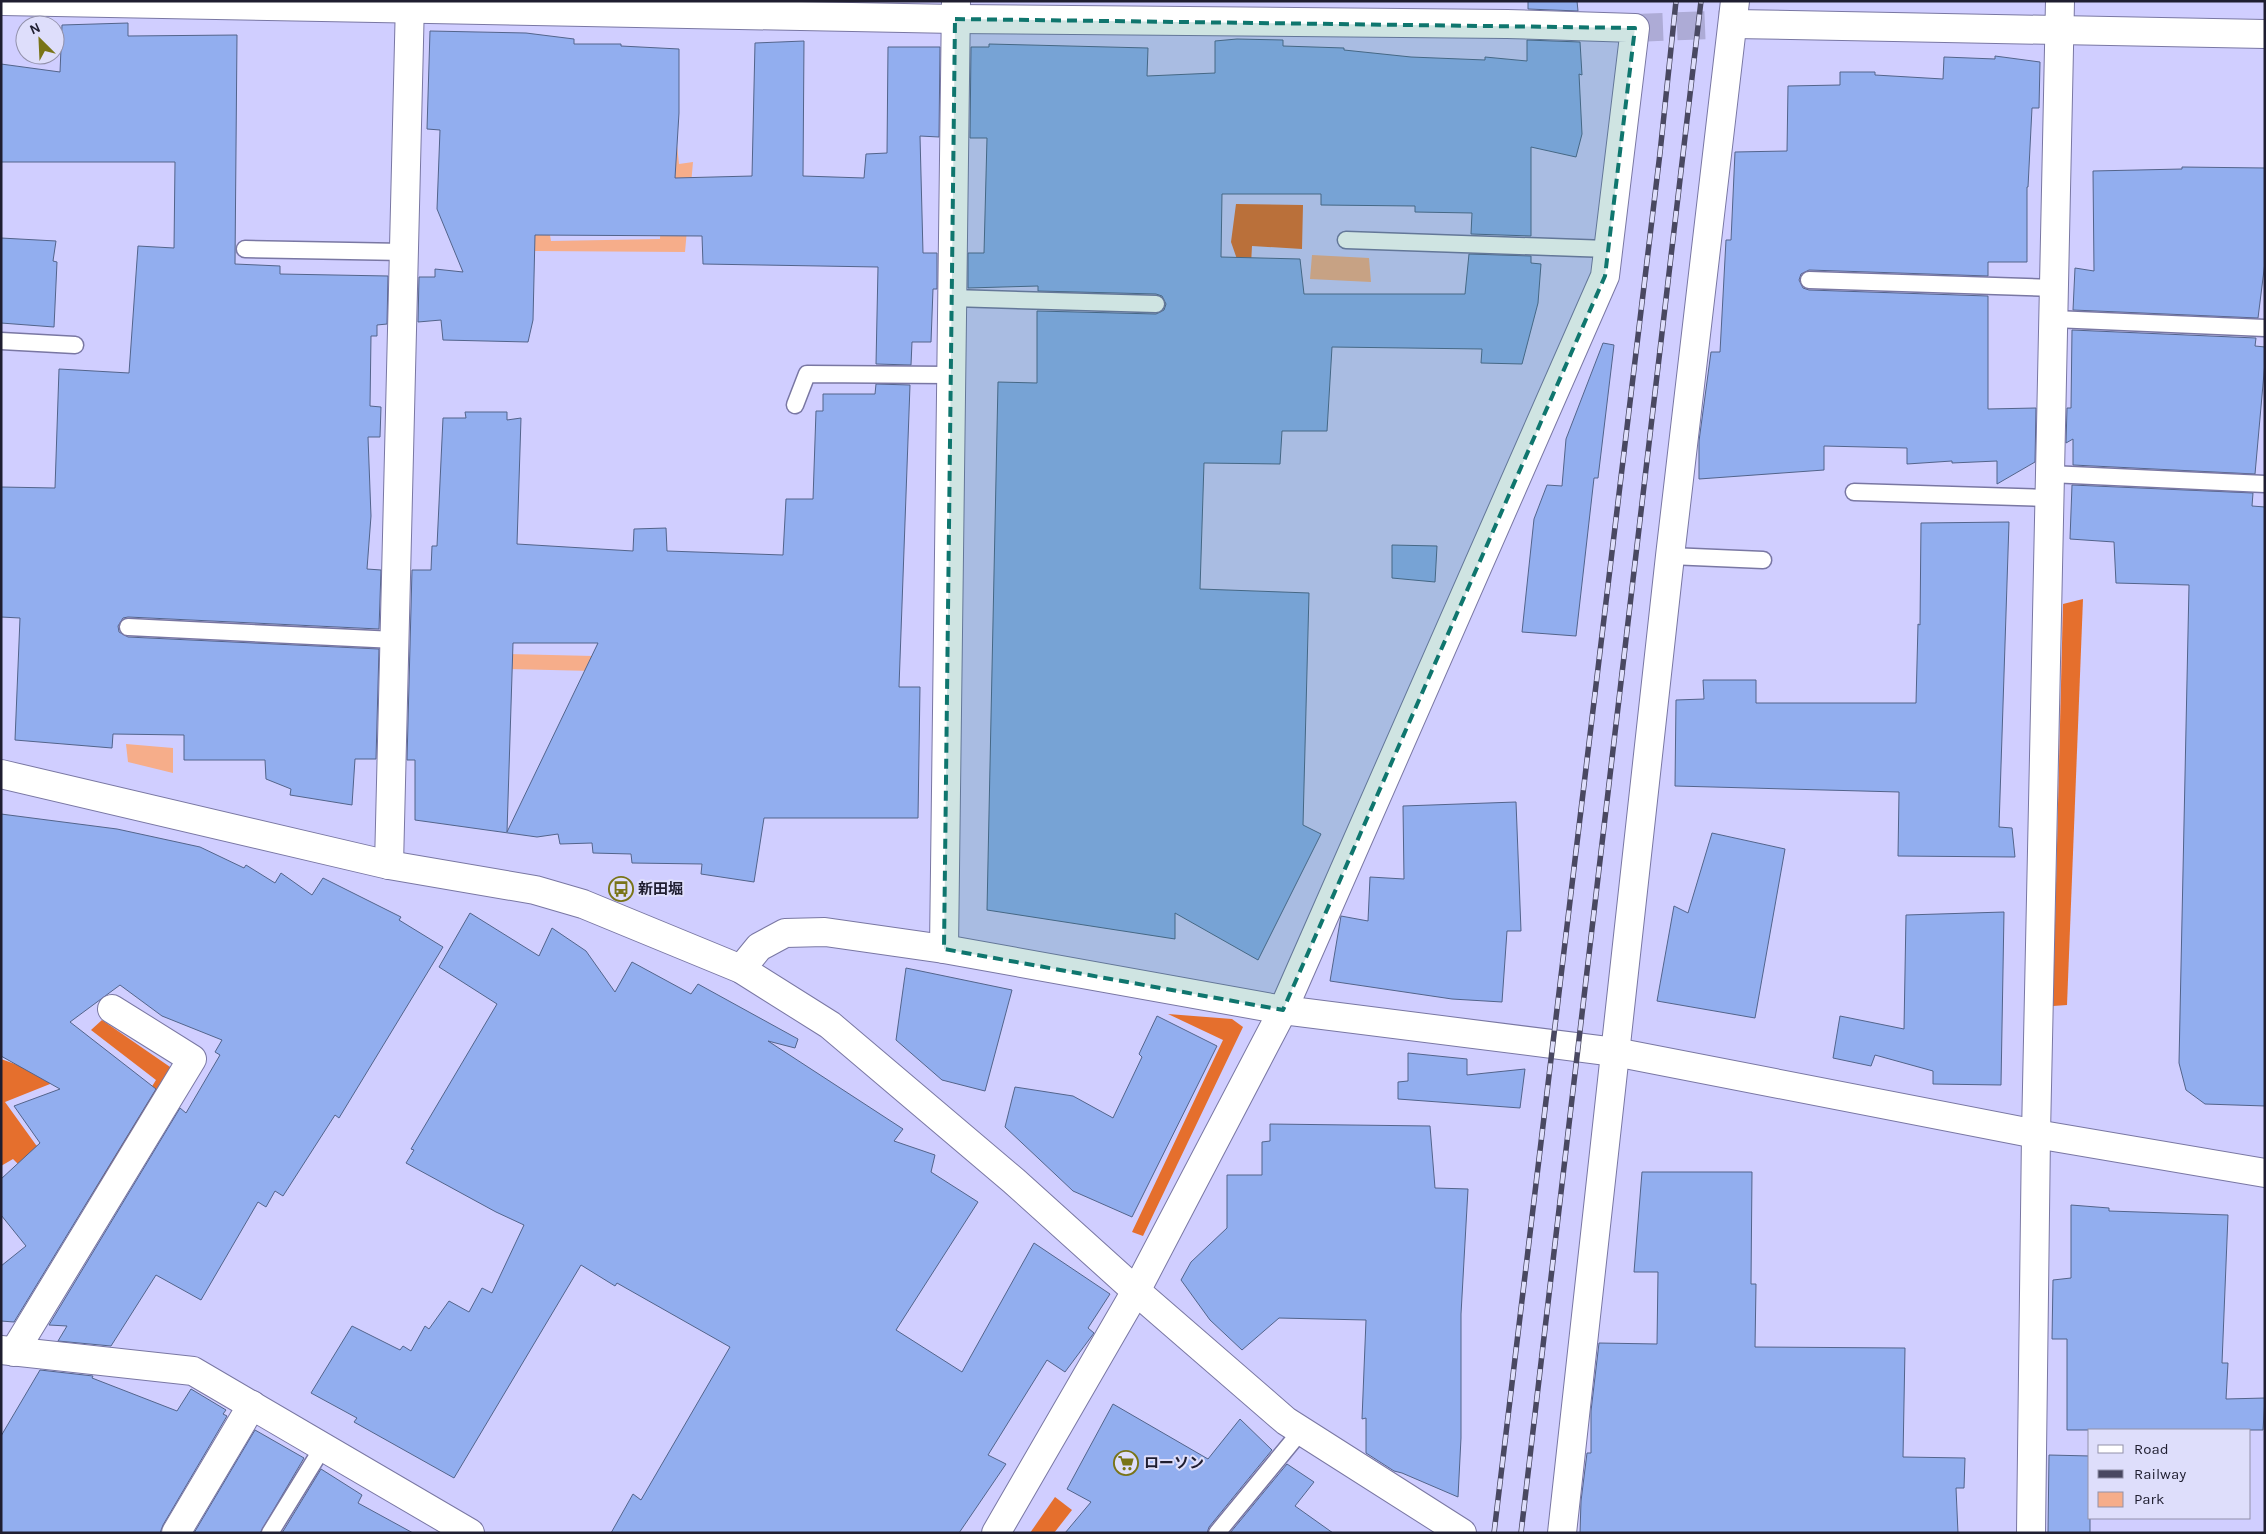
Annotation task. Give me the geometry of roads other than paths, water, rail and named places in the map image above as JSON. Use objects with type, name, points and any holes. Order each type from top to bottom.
[{"type":"street","points":[[2,1],[956,10],[1508,12],[1634,28],[1605,276],[1283,1010],[1136,1291],[996,1533]]},
{"type":"street","points":[[2031,1533],[2036,1134],[2060,1]]},
{"type":"street","points":[[389,865],[410,5]]},
{"type":"street","points":[[1562,1533],[1670,556],[1738,9],[2059,32],[2265,34]]},
{"type":"street","points":[[944,949],[956,10]]},
{"type":"street","points":[[1,774],[389,865],[535,890],[584,904],[741,969],[830,1025],[1014,1181],[1136,1291],[1286,1421],[1462,1533]]},
{"type":"street","points":[[741,969],[759,947],[785,933],[804,931],[825,932],[944,949],[1283,1010],[1616,1052],[2036,1134],[2265,1173]]},
{"type":"street","points":[[112,1008],[192,1059],[8,1351],[194,1371],[470,1533]]},
{"type":"street","points":[[176,1533],[252,1405]]},
{"type":"lane","points":[[1346,240],[1608,249]]},
{"type":"lane","points":[[245,249],[404,252]]},
{"type":"lane","points":[[1809,280],[2054,288]]},
{"type":"lane","points":[[952,298],[1156,304]]},
{"type":"lane","points":[[2054,319],[2265,328]]},
{"type":"lane","points":[[1,341],[75,345]]},
{"type":"lane","points":[[795,405],[807,374],[951,375]]},
{"type":"lane","points":[[1854,492],[2050,486],[2265,484]]},
{"type":"lane","points":[[1670,556],[1763,560]]},
{"type":"lane","points":[[128,627],[395,640]]},
{"type":"lane","points":[[1217,1533],[1301,1431]]},
{"type":"lane","points":[[270,1533],[322,1447]]},
{"type":"tunnel","points":[[1635,28],[1734,24]]},
{"type":"railway","points":[[1494,1533],[1660,153],[1676,1]]},
{"type":"railway","points":[[1521,1533],[1701,1]]},
{"type":"place","name":"新田堀","points":[[621,889]]},
{"type":"place","name":"ローソン","points":[[1126,1463]]}]
